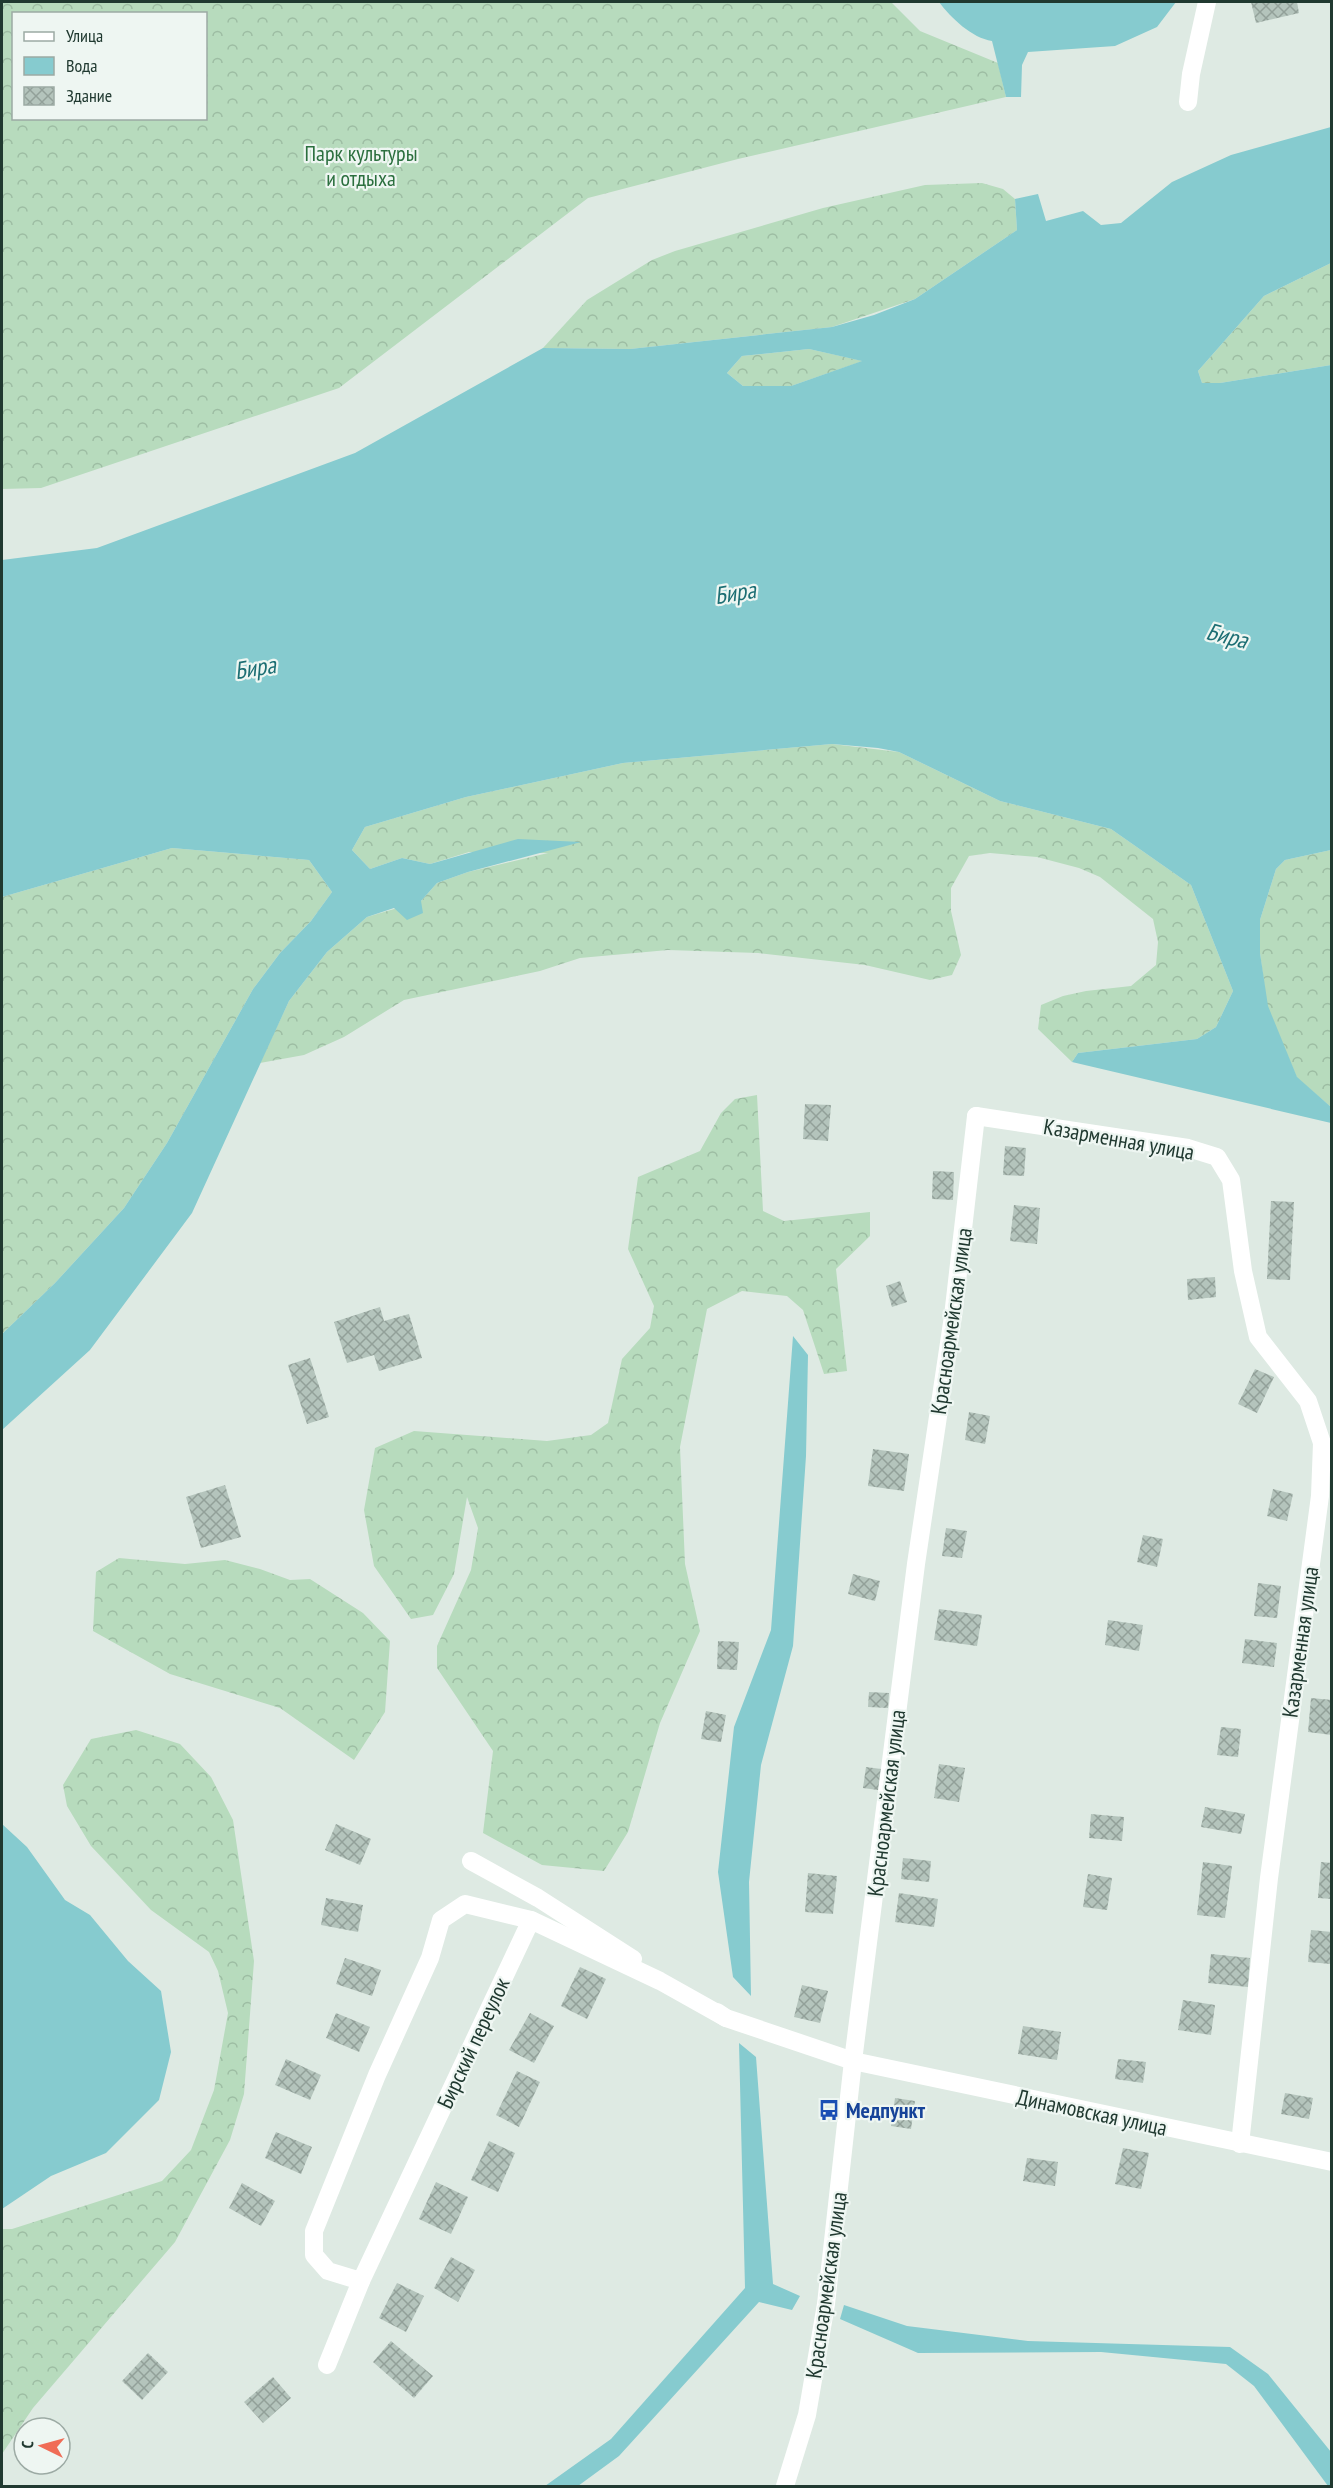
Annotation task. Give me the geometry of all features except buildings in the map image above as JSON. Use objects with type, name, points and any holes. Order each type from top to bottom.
[{"type":"street","points":[[1188,102],[1191,74],[1207,2]]},
{"type":"street","name":"Красноармейская улица","points":[[785,2487],[807,2415],[826,2304],[853,2061],[915,1575],[953,1316],[976,1116]]},
{"type":"street","name":"Казарменная улица","points":[[976,1116],[1188,1148],[1217,1157],[1232,1180],[1243,1271],[1258,1337],[1308,1401],[1322,1443],[1320,1496],[1269,1878],[1240,2144]]},
{"type":"street","points":[[471,1861],[538,1898],[726,2018]]},
{"type":"street","points":[[361,2282],[328,2271],[315,2255],[314,2231],[377,2075],[430,1958],[441,1920],[465,1904],[531,1920],[660,1981],[726,2018]]},
{"type":"street","name":"Бирский переулок","points":[[327,2365],[361,2282],[531,1920]]},
{"type":"street","name":"Динамовская улица","points":[[726,2018],[853,2061],[1332,2162]]},
{"type":"green space","name":"Парк культуры и отдыха","points":[[2,2],[891,2],[920,31],[998,63],[1006,97],[738,159],[588,198],[339,388],[41,488],[2,489]]},
{"type":"green space","points":[[982,183],[1003,189],[1015,199],[1017,230],[915,299],[832,327],[630,349],[543,348],[587,300],[652,260],[675,251],[823,208],[925,185]]},
{"type":"green space","points":[[1331,263],[1331,365],[1220,383],[1202,383],[1198,371],[1264,296]]},
{"type":"green space","points":[[809,349],[863,361],[791,386],[743,386],[727,373],[742,356]]},
{"type":"green space","points":[[832,744],[899,752],[1000,801],[1111,829],[1191,885],[1233,991],[1216,1027],[1197,1039],[1078,1053],[1072,1062],[1038,1029],[1041,1005],[1063,996],[1086,991],[1131,986],[1156,965],[1158,942],[1153,919],[1100,877],[1079,868],[1037,857],[990,853],[969,856],[951,888],[951,911],[961,955],[952,975],[930,980],[865,965],[758,953],[668,950],[580,958],[540,971],[404,1000],[344,1037],[304,1055],[260,1063],[289,1001],[327,952],[367,917],[421,901],[437,883],[468,872],[548,853],[469,852],[430,864],[402,858],[370,869],[352,850],[365,827],[466,797],[623,763]]},
{"type":"green space","points":[[172,848],[309,860],[332,892],[311,921],[280,953],[253,989],[167,1143],[124,1208],[55,1283],[2,1334],[2,897]]},
{"type":"green space","points":[[1331,850],[1331,1107],[1297,1078],[1267,1006],[1260,953],[1260,920],[1276,869],[1285,860]]},
{"type":"green space","points":[[757,1095],[763,1211],[784,1221],[870,1212],[870,1236],[836,1269],[847,1371],[824,1374],[803,1310],[787,1296],[742,1291],[707,1309],[680,1447],[685,1564],[700,1631],[660,1723],[628,1832],[604,1871],[542,1865],[483,1833],[493,1751],[437,1668],[437,1646],[471,1570],[478,1528],[467,1497],[454,1574],[433,1615],[411,1619],[374,1566],[364,1510],[375,1448],[414,1431],[547,1441],[591,1435],[608,1423],[622,1359],[650,1328],[654,1306],[628,1249],[638,1177],[700,1151],[721,1113],[735,1099]]},
{"type":"green space","points":[[119,1558],[185,1564],[225,1560],[290,1580],[310,1579],[363,1613],[390,1641],[385,1712],[354,1760],[280,1708],[170,1674],[93,1631],[96,1572]]},
{"type":"green space","points":[[136,1730],[180,1744],[211,1777],[233,1820],[254,1961],[244,2094],[230,2140],[175,2242],[28,2416],[12,2416],[12,2439],[2,2454],[2,2229],[12,2229],[162,2181],[191,2150],[214,2090],[228,2013],[218,1971],[209,1952],[151,1910],[91,1846],[67,1806],[63,1785],[91,1739]]},
{"type":"water","points":[[939,2],[1176,2],[1157,27],[1115,46],[1028,52],[1022,65],[1021,97],[1006,97],[992,41],[977,36],[963,26]]},
{"type":"water","name":"Бира","points":[[1331,127],[1331,263],[1264,296],[1198,371],[1202,383],[1220,383],[1331,365],[1331,850],[1285,860],[1276,869],[1260,920],[1260,953],[1268,1006],[1297,1077],[1331,1107],[1331,1123],[1072,1062],[1078,1053],[1197,1039],[1216,1027],[1233,991],[1191,885],[1111,829],[1000,801],[899,752],[832,744],[623,763],[466,797],[365,827],[352,850],[370,869],[402,858],[430,864],[518,839],[581,842],[468,872],[437,883],[421,901],[423,913],[407,920],[394,908],[367,917],[327,952],[289,1001],[192,1213],[90,1350],[2,1430],[2,1334],[55,1283],[124,1208],[167,1143],[253,989],[280,953],[311,921],[332,892],[309,860],[172,848],[2,897],[2,560],[97,548],[355,453],[543,348],[630,349],[832,327],[874,315],[915,299],[1017,230],[1015,199],[1038,194],[1046,221],[1083,211],[1101,225],[1121,223],[1172,182],[1231,155]],"holes":[[[809,349],[862,361],[791,386],[743,386],[727,373],[742,356]]]},
{"type":"water","points":[[793,1336],[808,1355],[806,1456],[793,1646],[761,1765],[749,1882],[751,1996],[733,1977],[718,1872],[734,1727],[771,1630]]},
{"type":"water","points":[[2,1824],[27,1847],[65,1900],[90,1915],[128,1961],[161,1991],[171,2052],[159,2100],[106,2153],[51,2176],[2,2209]]},
{"type":"water","points":[[739,2043],[756,2057],[773,2284],[800,2296],[792,2310],[759,2302],[619,2456],[578,2486],[545,2486],[611,2439],[745,2288]]},
{"type":"water","points":[[844,2305],[907,2326],[1028,2341],[1230,2347],[1268,2374],[1331,2452],[1331,2486],[1328,2486],[1254,2386],[1226,2364],[1101,2352],[918,2353],[840,2319]]},
{"type":"place","name":"Медпункт","points":[[829,2110]]}]
